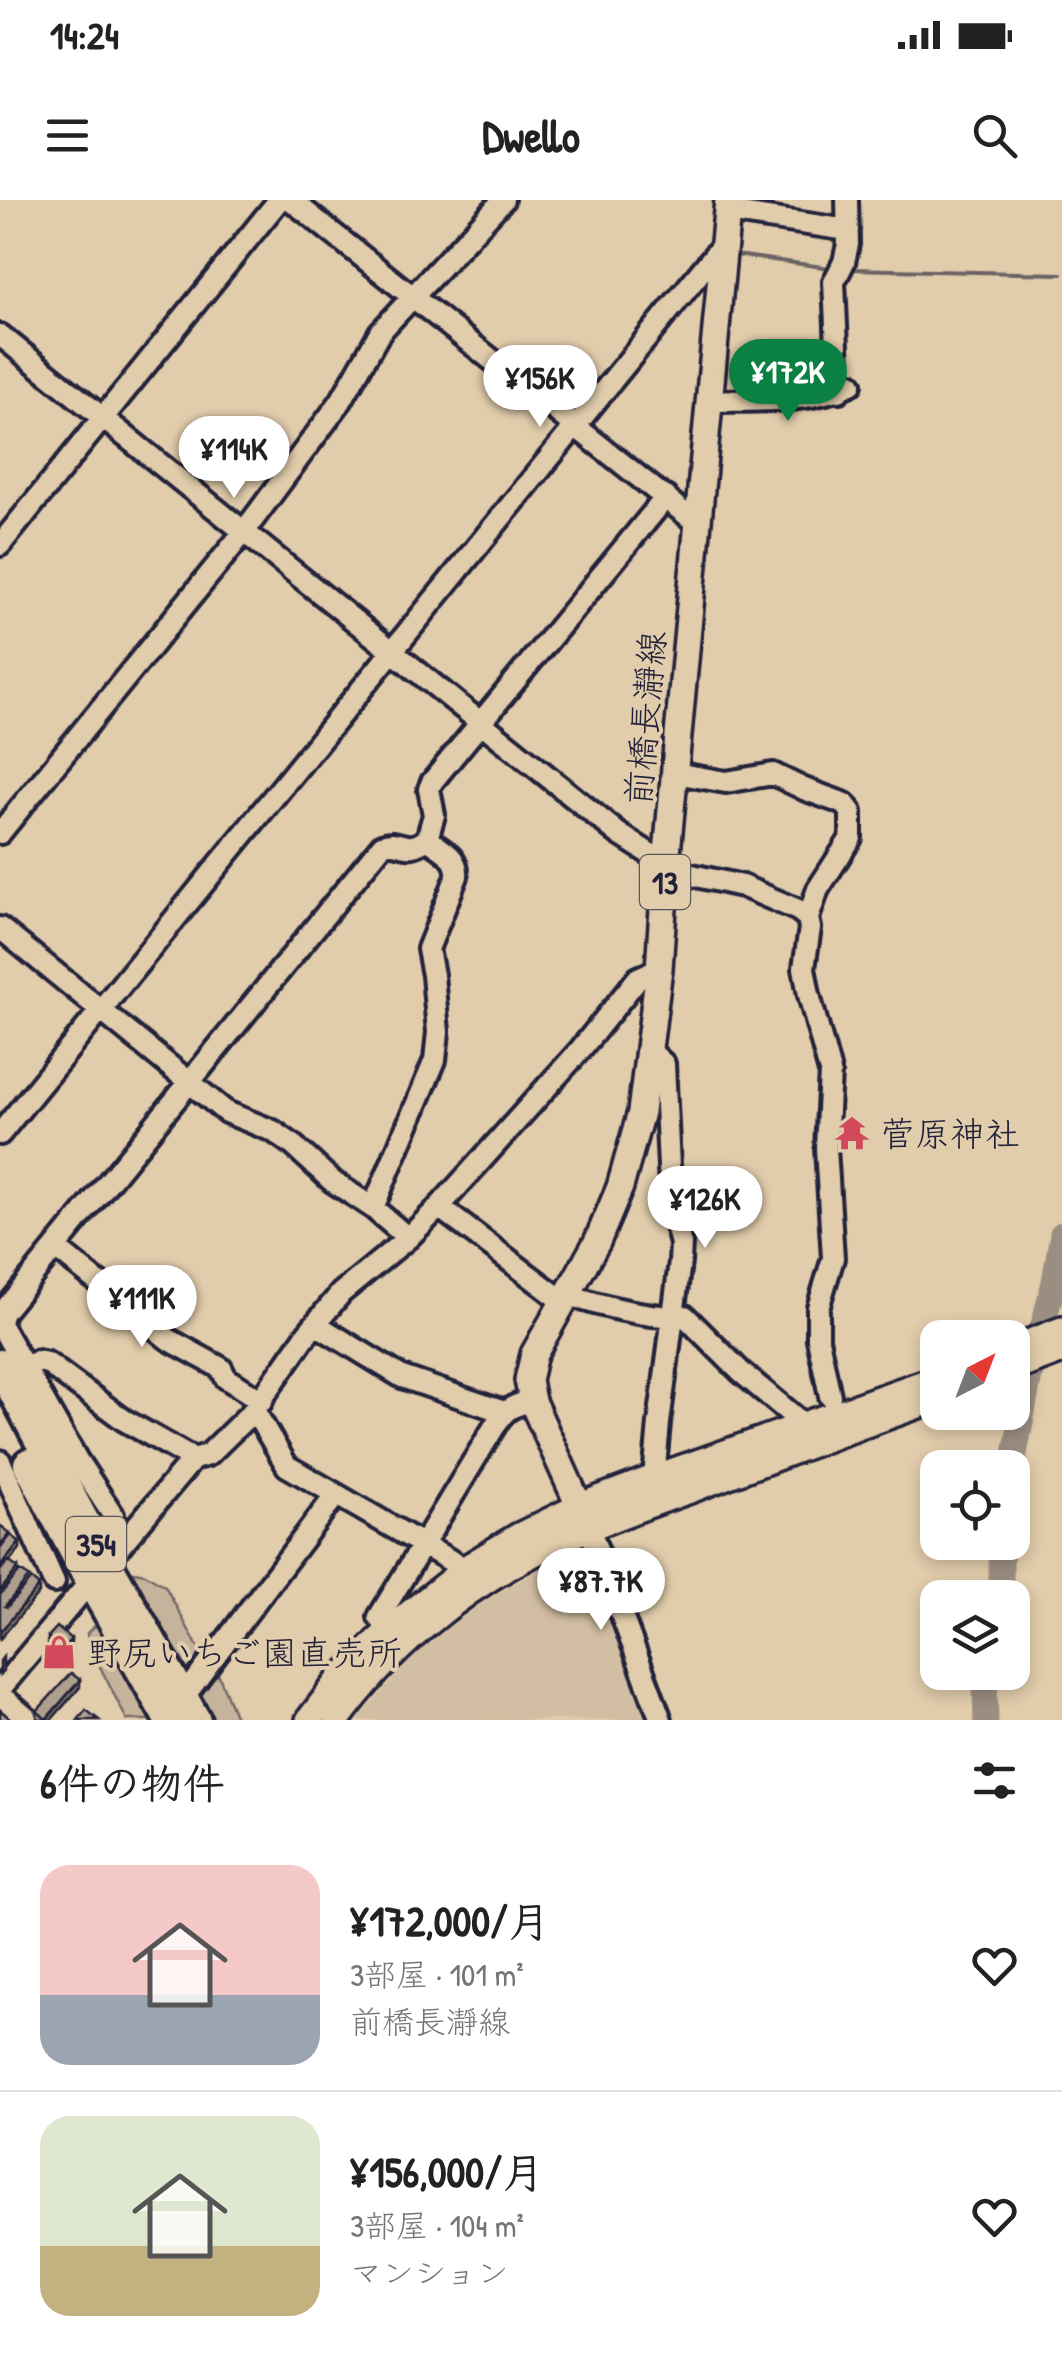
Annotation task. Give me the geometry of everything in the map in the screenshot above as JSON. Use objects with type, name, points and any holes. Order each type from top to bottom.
[{"type":"highway","name":"354","points":[[12,1367],[99,1572]]},
{"type":"highway","name":"354","points":[[0,1408],[99,1572],[176,1715]]},
{"type":"main road","name":"前橋長瀞線","points":[[584,1518],[532,1401],[528,1380],[534,1354],[596,1242],[620,1187],[641,1112],[659,969],[728,206]]},
{"type":"main road","points":[[1030,1342],[1062,1330]]},
{"type":"main road","points":[[1030,1362],[1062,1350]]},
{"type":"main road","points":[[337,1720],[358,1691],[403,1645],[486,1580],[584,1518],[654,1478],[920,1384]]},
{"type":"main road","points":[[309,1720],[341,1678],[389,1630],[465,1569],[519,1536],[584,1518],[920,1404]]},
{"type":"street","points":[[0,545],[279,200]]},
{"type":"street","points":[[291,200],[698,524]]},
{"type":"street","points":[[0,834],[243,533],[341,402],[380,332],[503,200]]},
{"type":"street","points":[[710,402],[794,398],[845,387],[834,282],[848,244],[847,200]]},
{"type":"street","points":[[728,206],[848,230]]},
{"type":"street","points":[[0,1134],[724,243]]},
{"type":"street","points":[[0,335],[618,834],[678,872],[742,886],[808,918]]},
{"type":"street","points":[[113,1516],[12,1367],[0,1323],[3,1312],[382,845],[393,842],[408,848],[428,839],[434,815],[428,789],[666,497]]},
{"type":"street","points":[[675,773],[726,782],[773,774],[846,804],[851,812],[851,838],[818,889],[808,918],[804,968],[830,1072],[826,1148],[833,1258],[818,1308],[818,1339],[830,1396]]},
{"type":"street","points":[[373,1208],[430,1074],[437,1047],[428,949],[458,868],[450,856],[428,839]]},
{"type":"street","points":[[0,928],[226,1112],[273,1131],[294,1145],[332,1181],[408,1238]]},
{"type":"street","points":[[29,1720],[0,1692],[99,1572],[193,1460],[208,1455],[258,1406],[341,1292],[440,1207],[580,1050],[638,978],[659,969]]},
{"type":"street","points":[[648,1049],[664,1064],[671,1207],[680,1244],[654,1478]]},
{"type":"street","points":[[440,1207],[566,1299],[685,1316],[741,1372],[802,1424]]},
{"type":"street","points":[[57,1248],[168,1339],[221,1368],[226,1378],[258,1406],[287,1466],[465,1569]]},
{"type":"street","points":[[317,1325],[402,1377],[504,1412]]},
{"type":"street","points":[[12,1367],[47,1362],[124,1420],[193,1460]]},
{"type":"street","points":[[389,1630],[379,1616],[504,1412],[513,1405],[532,1401]]},
{"type":"street","points":[[0,1461],[54,1582]]},
{"type":"street","points":[[176,1715],[335,1496]]},
{"type":"street","points":[[584,1518],[660,1720]]},
{"type":"shaded area","points":[[561,1556],[589,1567],[648,1720],[357,1720],[414,1656],[446,1630]]},
{"type":"shaded area","points":[[123,1570],[145,1574],[165,1586],[205,1660],[214,1664],[237,1720],[206,1720]]},
{"type":"shaded area","points":[[97,1624],[153,1720],[127,1720],[88,1643],[87,1633]]},
{"type":"building","points":[[0,1527],[10,1533],[0,1545]]},
{"type":"building","points":[[11,1535],[20,1542],[0,1567],[0,1549]]},
{"type":"building","points":[[8,1561],[18,1568],[0,1591],[0,1571]]},
{"type":"building","points":[[20,1571],[29,1577],[5,1606],[31,1579],[39,1586],[0,1632],[0,1595]]},
{"type":"building","points":[[57,1627],[71,1639],[62,1649],[48,1637]]},
{"type":"building","points":[[71,1673],[80,1680],[46,1719],[37,1711]]},
{"type":"building","points":[[86,1710],[99,1720],[78,1720]]},
{"type":"waterway","points":[[736,255],[830,268]]},
{"type":"waterway","points":[[849,269],[1062,274]]},
{"type":"waterway","points":[[1016,1450],[1062,1234]]},
{"type":"waterway","points":[[1001,1560],[1001,1580]]},
{"type":"waterway","points":[[986,1690],[986,1720]]},
{"type":"place","name":"菅原神社","points":[[852,1133]]},
{"type":"place","name":"野尻いちご園直売所","points":[[59,1652]]}]
